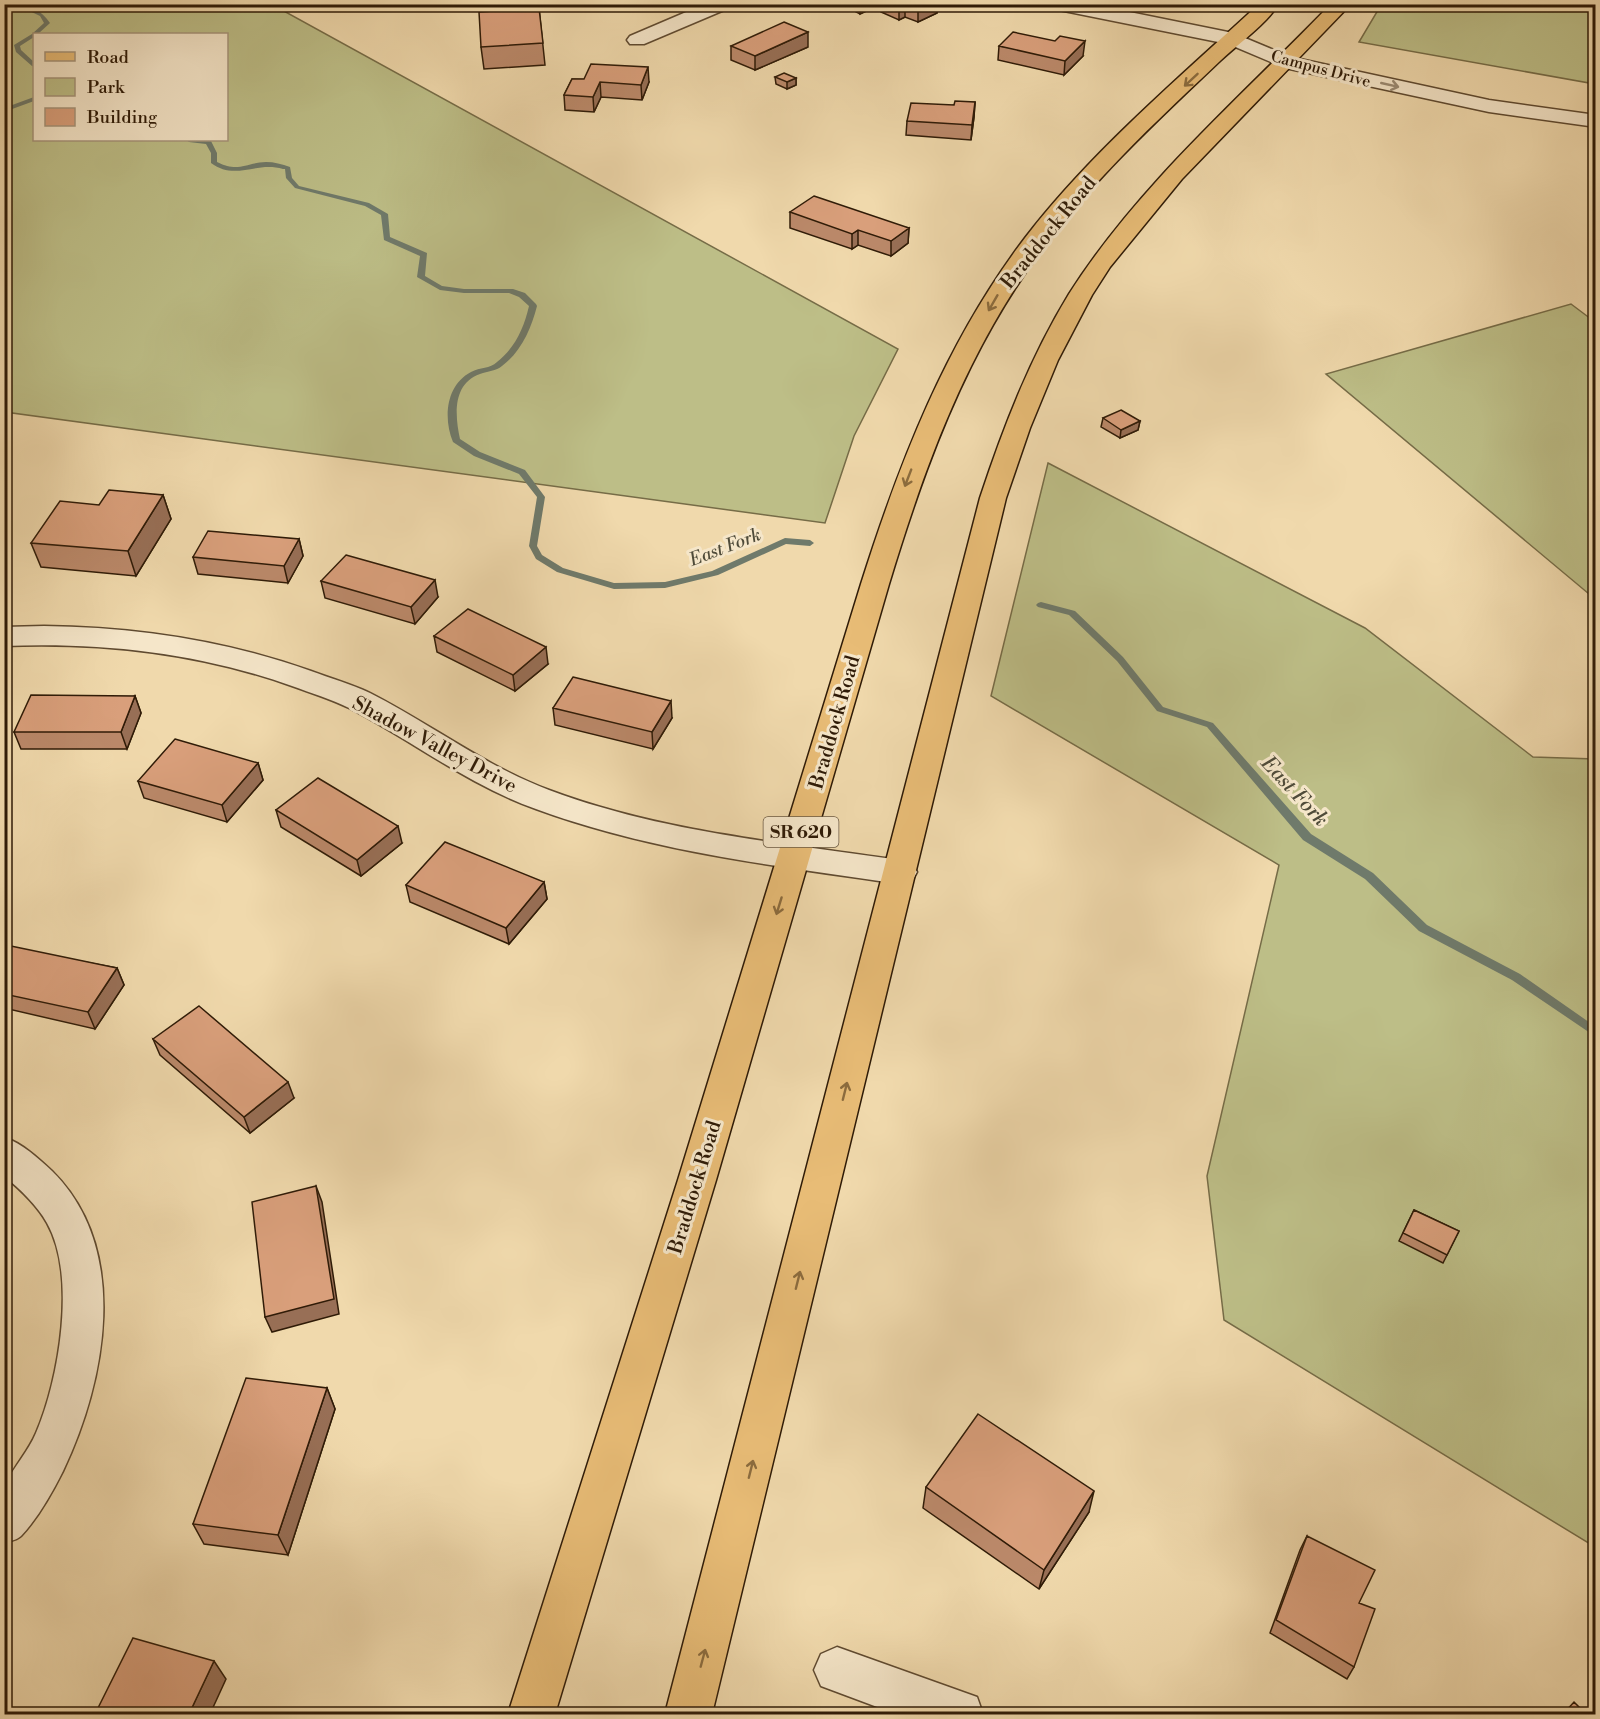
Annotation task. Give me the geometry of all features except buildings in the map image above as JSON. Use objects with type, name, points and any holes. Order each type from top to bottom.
[{"type":"main road","name":"Braddock Road","points":[[531,1714],[579,1566],[906,485],[932,418],[956,364],[1008,278],[1055,217],[1112,155],[1269,4]]},
{"type":"main road","points":[[688,1714],[993,498],[1007,453],[1056,338],[1087,285],[1122,236],[1194,154],[1342,4]]},
{"type":"street","points":[[637,40],[722,4]]},
{"type":"street","name":"Campus Drive","points":[[1059,4],[1233,39],[1489,106],[1596,121]]},
{"type":"street","name":"Campus Drive","points":[[1294,54],[1568,98]]},
{"type":"street","name":"Shadow Valley Drive","points":[[4,637],[76,636],[151,641],[204,650],[275,668],[361,701],[472,768],[559,806],[675,837],[900,873]]},
{"type":"street","points":[[4,1153],[49,1194],[68,1224],[81,1266],[84,1313],[77,1368],[57,1434],[41,1468],[4,1521]]},
{"type":"street","points":[[837,1670],[960,1714]]},
{"type":"green space","points":[[5,4],[273,5],[898,349],[854,436],[825,523],[5,412]]},
{"type":"green space","points":[[1381,5],[1595,5],[1595,84],[1359,42]]},
{"type":"green space","points":[[1571,304],[1595,322],[1595,599],[1326,374]]},
{"type":"green space","points":[[1048,463],[1365,628],[1533,757],[1595,759],[1595,1547],[1224,1320],[1207,1176],[1279,865],[991,696]]},
{"type":"waterway","name":"East Fork","points":[[18,4],[42,15],[47,23],[36,33]]},
{"type":"waterway","name":"East Fork","points":[[33,36],[17,45],[18,51],[33,64]]},
{"type":"waterway","points":[[4,110],[33,99]]},
{"type":"waterway","name":"East Fork","points":[[199,141],[209,142],[214,153],[214,163],[230,170],[267,164],[285,167],[288,168],[289,178],[297,187],[367,204],[384,214],[387,238],[424,255],[421,277],[440,288],[464,291],[510,291],[522,295],[533,306],[525,331],[512,353],[496,367],[476,372],[459,387],[452,404],[452,422],[456,440],[477,454],[522,472],[541,497],[533,546],[539,557],[560,570],[614,586],[665,585],[715,573],[785,541],[810,543]]},
{"type":"waterway","name":"East Fork","points":[[1041,605],[1072,613],[1120,659],[1160,709],[1210,725],[1307,837],[1369,876],[1423,928],[1516,977],[1596,1033]]}]
